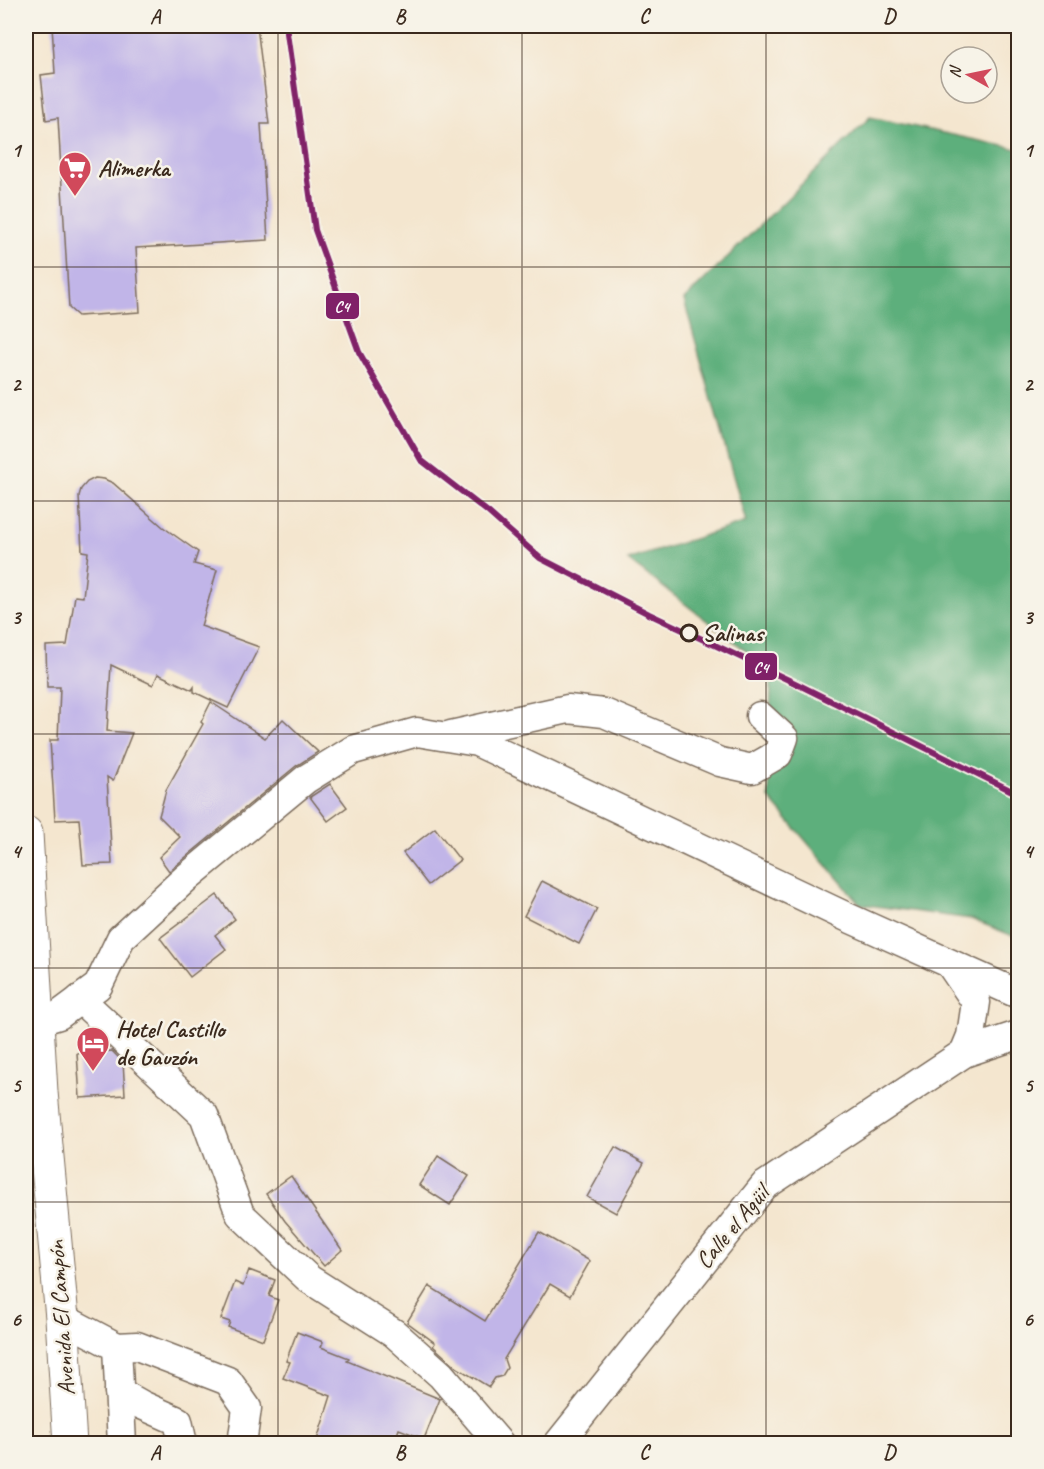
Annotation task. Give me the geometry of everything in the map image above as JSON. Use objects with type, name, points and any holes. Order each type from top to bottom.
[{"type":"main road","name":"Avenida El Campón","points":[[26,833],[37,1022],[33,1100],[62,1318],[70,1443]]},
{"type":"street","points":[[443,736],[568,709],[604,713],[720,762],[752,769],[778,754],[784,738],[760,716]]},
{"type":"street","points":[[37,1022],[59,1015],[98,986],[122,938],[186,878],[306,778],[353,750],[417,732],[477,742],[838,913],[1018,994]]},
{"type":"street","points":[[950,964],[976,1002],[970,1036],[964,1053]]},
{"type":"street","points":[[80,999],[204,1115],[240,1214],[309,1279],[394,1333],[441,1375],[500,1443]]},
{"type":"street","name":"Calle el Agüil","points":[[558,1443],[764,1186],[964,1053],[1018,1035]]},
{"type":"street","points":[[62,1318],[117,1347],[136,1346],[228,1381],[247,1408],[242,1443]]},
{"type":"street","points":[[117,1347],[122,1443]]},
{"type":"street","points":[[119,1392],[178,1421],[183,1443]]},
{"type":"green space","points":[[870,117],[1018,149],[1018,938],[971,919],[860,904],[769,798],[771,670],[628,560],[746,522],[684,300]]},
{"type":"building","points":[[52,26],[257,26],[269,124],[261,124],[268,240],[136,248],[140,312],[78,316],[69,308],[58,118],[46,120],[41,75],[55,73]]},
{"type":"building","points":[[95,478],[113,483],[163,527],[198,552],[194,564],[217,570],[201,626],[259,647],[228,708],[194,692],[194,687],[192,690],[158,674],[153,685],[111,665],[107,731],[132,733],[113,781],[107,777],[112,864],[83,865],[79,819],[55,820],[50,740],[58,740],[60,687],[47,687],[46,646],[67,645],[75,596],[83,597],[88,552],[82,551],[79,496],[87,482]]},
{"type":"building","points":[[211,702],[265,738],[283,719],[318,752],[296,766],[169,871],[159,857],[180,837],[159,816],[166,790],[203,724],[201,722]]},
{"type":"building","points":[[330,784],[347,807],[328,821],[310,797]]},
{"type":"building","points":[[435,828],[460,860],[428,885],[403,853]]},
{"type":"building","points":[[542,881],[597,909],[579,944],[524,916]]},
{"type":"building","points":[[217,895],[235,919],[215,935],[226,949],[190,977],[160,938]]},
{"type":"building","points":[[112,1051],[123,1062],[125,1095],[80,1098],[77,1053]]},
{"type":"building","points":[[615,1147],[644,1163],[616,1213],[587,1197]]},
{"type":"building","points":[[438,1156],[469,1176],[450,1205],[419,1185]]},
{"type":"building","points":[[291,1176],[342,1250],[324,1266],[285,1221],[266,1194]]},
{"type":"building","points":[[539,1232],[590,1261],[570,1296],[550,1284],[504,1359],[507,1368],[502,1376],[495,1378],[489,1387],[456,1367],[433,1346],[435,1343],[407,1322],[429,1286],[485,1321]]},
{"type":"building","points":[[249,1270],[275,1280],[269,1296],[278,1300],[263,1340],[228,1327],[230,1322],[221,1319],[235,1282],[243,1286]]},
{"type":"building","points":[[297,1332],[323,1342],[321,1347],[349,1358],[347,1361],[440,1399],[424,1439],[399,1429],[394,1443],[316,1443],[331,1396],[283,1378],[290,1362],[286,1361]]},
{"type":"transit line","name":"C4","points":[[286,26],[315,230],[359,352],[421,460],[488,512],[540,558],[649,614],[795,683],[1018,794]]},
{"type":"place","name":"Alimerka","points":[[75,197]]},
{"type":"place","name":"Salinas","points":[[689,633]]},
{"type":"place","name":"Hotel Castillo de Gauzón","points":[[93,1072]]}]
